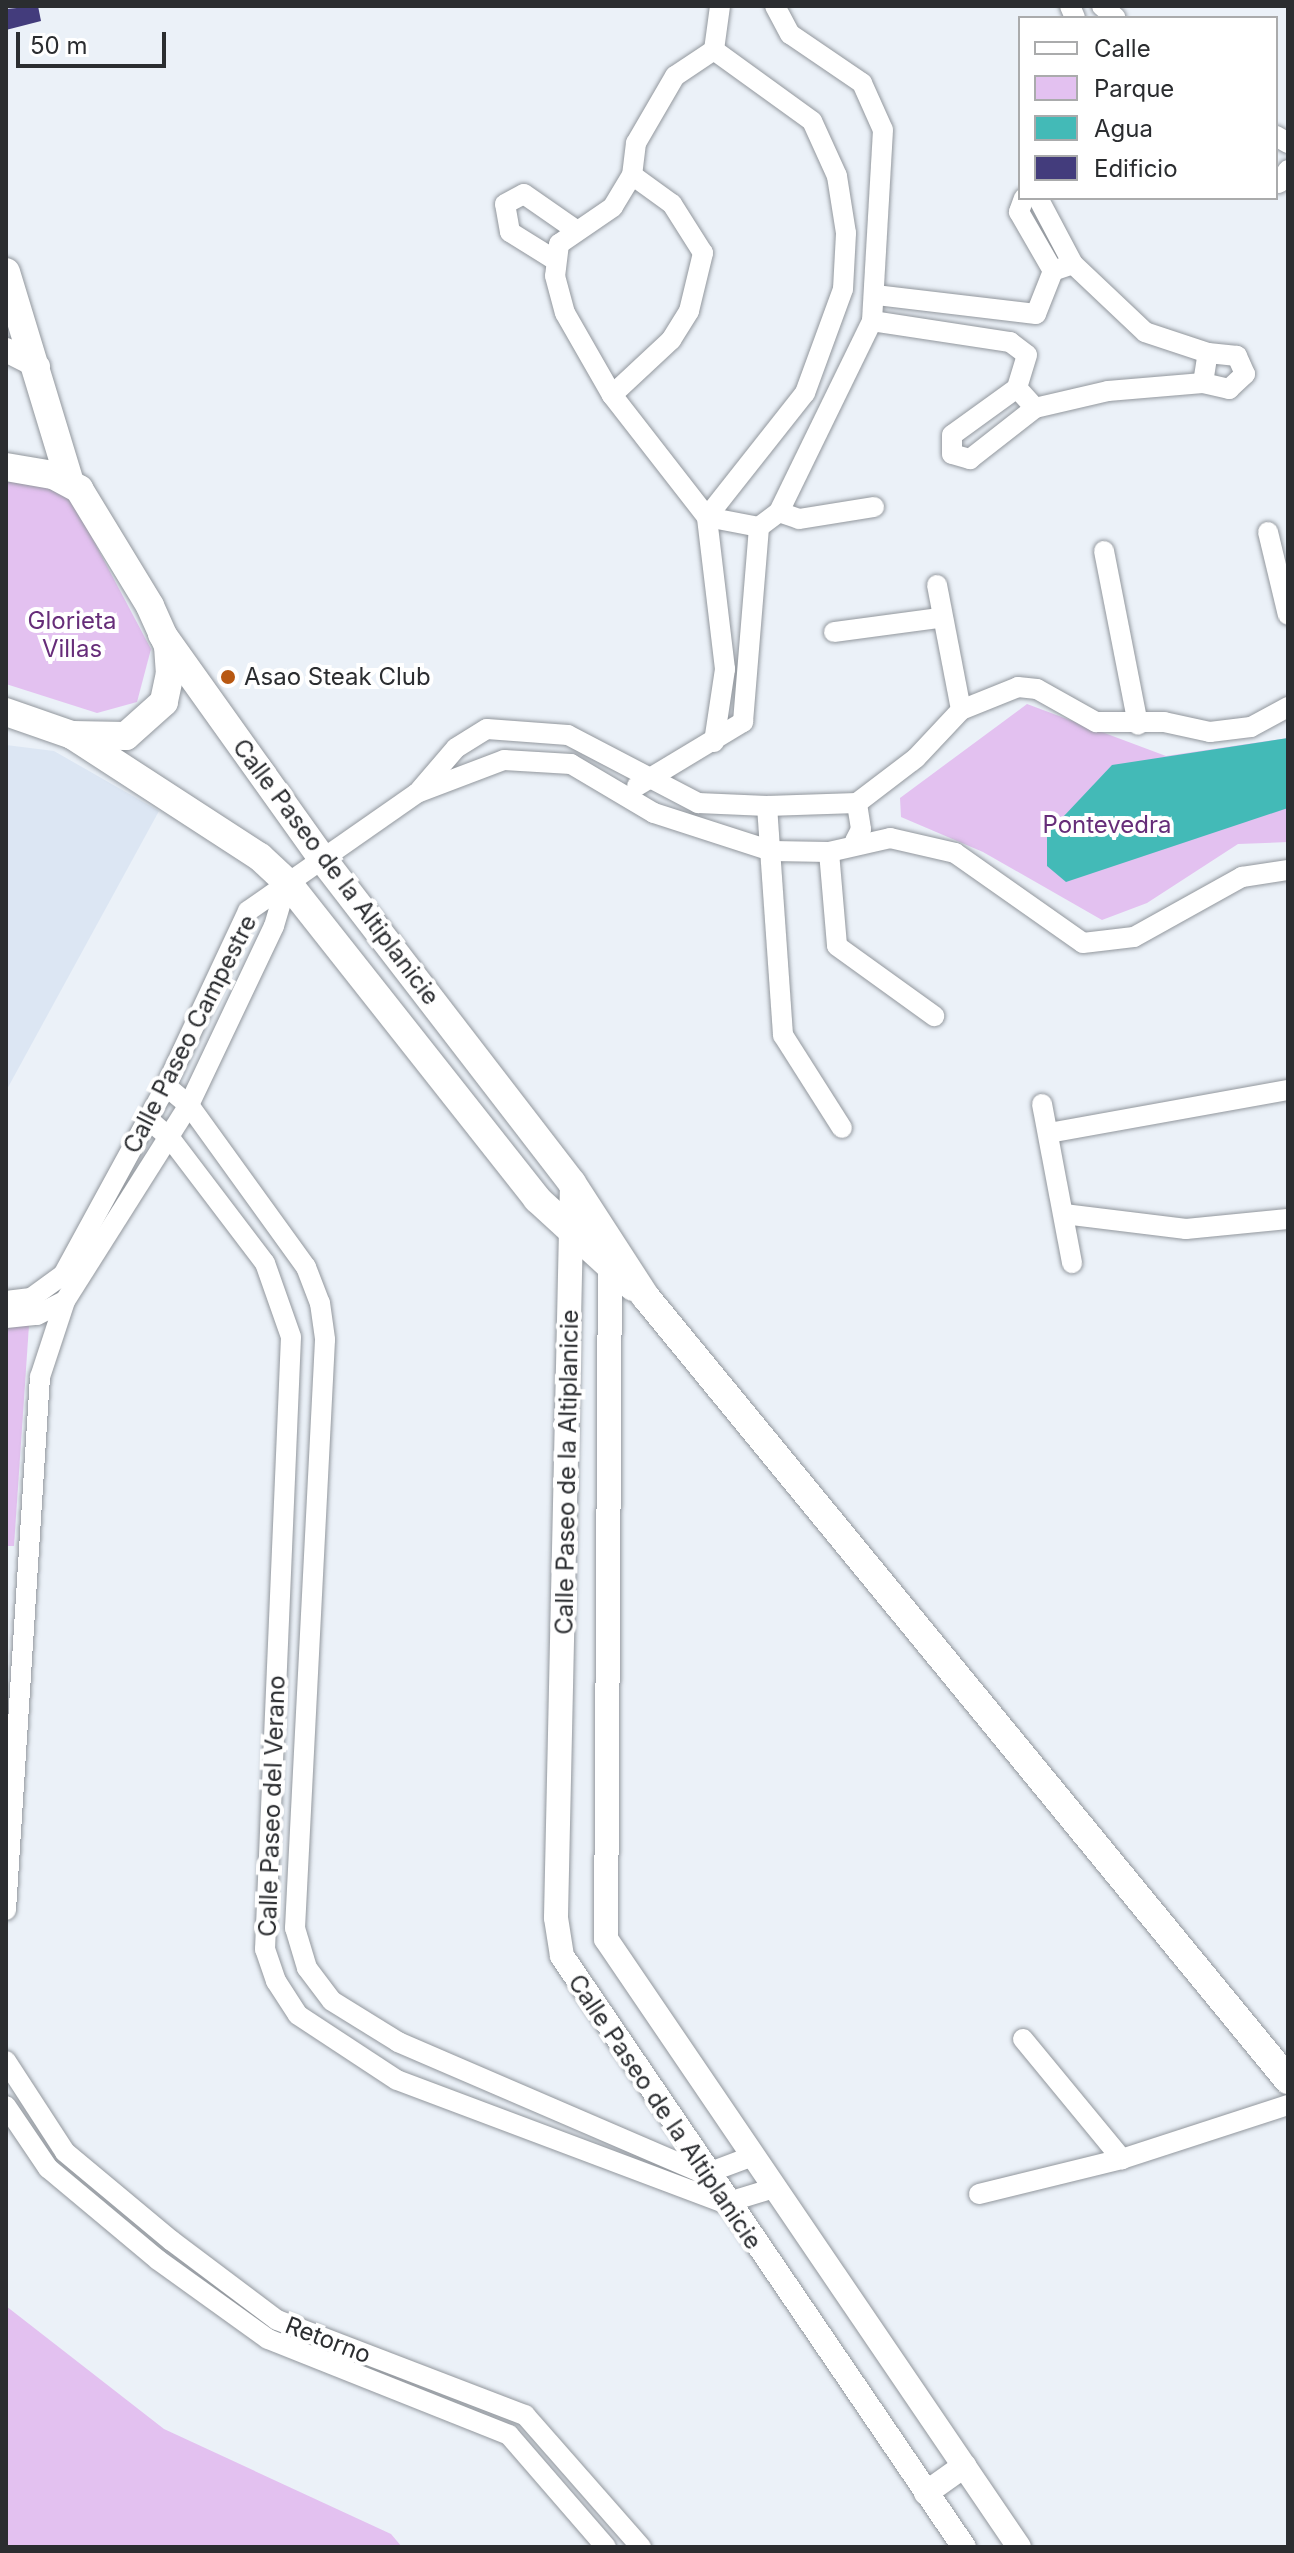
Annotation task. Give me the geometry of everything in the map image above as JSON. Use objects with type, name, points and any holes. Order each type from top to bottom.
[{"type":"main road","points":[[6,272],[38,366],[70,482],[93,508],[162,634],[170,673],[164,702],[148,722],[104,741],[72,735],[6,712]]},
{"type":"main road","points":[[6,467],[70,482]]},
{"type":"main road","name":"Calle Paseo de la Altiplanicie","points":[[162,634],[321,857],[572,1183],[609,1255]]},
{"type":"main road","name":"Calle Paseo de la Altiplanicie","points":[[72,735],[260,857],[287,882],[568,1232],[609,1255]]},
{"type":"main road","points":[[609,1255],[1288,2080]]},
{"type":"street","points":[[714,742],[725,669],[707,517],[612,395],[565,313],[555,260],[573,228],[599,220],[632,175],[636,143],[675,76],[714,50],[720,6]]},
{"type":"street","points":[[707,517],[759,527],[779,512],[872,321],[877,295],[883,130],[877,105],[862,83],[790,34],[775,6]]},
{"type":"street","points":[[707,517],[805,393],[843,289],[846,233],[837,176],[812,121],[714,50]]},
{"type":"street","points":[[612,395],[671,340],[689,311],[703,253],[672,204],[632,175]]},
{"type":"street","points":[[555,260],[510,232],[505,204],[524,194],[573,228]]},
{"type":"street","points":[[1023,200],[1019,212],[1053,271]]},
{"type":"street","points":[[872,321],[1010,342],[1027,355],[1017,388],[952,435],[952,454],[970,459],[1035,408],[1137,386],[1203,383],[1229,389],[1245,374],[1237,356],[1208,353],[1145,332],[1073,264],[1039,200]]},
{"type":"street","points":[[877,295],[1036,314],[1053,271],[1073,264]]},
{"type":"street","points":[[6,350],[38,366]]},
{"type":"street","points":[[1203,383],[1208,353]]},
{"type":"street","points":[[1017,388],[1035,408]]},
{"type":"street","points":[[779,512],[799,519],[874,507]]},
{"type":"street","points":[[626,797],[643,779],[732,733],[748,710],[759,527]]},
{"type":"street","points":[[1268,532],[1288,615]]},
{"type":"street","points":[[1104,551],[1138,725]]},
{"type":"street","points":[[937,585],[939,618],[961,710]]},
{"type":"street","points":[[834,632],[939,618]]},
{"type":"street","points":[[287,882],[417,793],[456,748],[487,729],[509,727],[568,735],[643,779],[698,803],[767,806],[857,803],[916,758],[961,710],[1018,687],[1037,689],[1096,722],[1230,732],[1288,707]]},
{"type":"street","points":[[417,793],[534,756],[571,764],[626,797],[705,834],[772,851],[829,852],[855,841],[890,838],[955,853],[1083,943],[1134,937],[1242,877],[1288,870]]},
{"type":"street","points":[[855,841],[861,829],[857,803]]},
{"type":"street","points":[[767,806],[783,1035],[842,1128]]},
{"type":"street","points":[[829,852],[837,946],[934,1016]]},
{"type":"street","name":"Calle Paseo Campestre","points":[[6,1301],[31,1298],[63,1275],[166,1086],[248,911],[287,882]]},
{"type":"street","name":"Calle Paseo Campestre","points":[[6,1910],[14,1718],[40,1377],[65,1301],[189,1105],[274,926],[287,882]]},
{"type":"street","name":"Calle Paseo del Verano","points":[[166,1086],[189,1105],[306,1267],[320,1303],[316,1481],[295,1928],[307,1968],[332,2001],[398,2042],[705,2174]]},
{"type":"street","points":[[1049,1133],[1288,1090]]},
{"type":"street","points":[[1042,1104],[1072,1263]]},
{"type":"street","name":"Calle Paseo del Verano","points":[[148,1119],[170,1138],[283,1299],[291,1337],[265,1949],[298,2015],[384,2073],[725,2203]]},
{"type":"street","name":"Calle Paseo de la Altiplanicie","points":[[572,1183],[568,1232],[567,1605],[556,1918],[562,1956],[705,2174],[964,2547]]},
{"type":"street","points":[[1064,1214],[1186,1229],[1288,1219]]},
{"type":"street","name":"Calle Paseo de la Altiplanicie","points":[[609,1255],[610,1606],[606,1939],[771,2189],[1019,2547]]},
{"type":"street","points":[[6,1318],[37,1315],[65,1301]]},
{"type":"street","points":[[285,1481],[316,1481]]},
{"type":"street","points":[[567,1605],[610,1606]]},
{"type":"street","points":[[277,1678],[308,1677]]},
{"type":"street","points":[[1023,2039],[1122,2159]]},
{"type":"street","points":[[384,2073],[398,2042]]},
{"type":"street","name":"Retorno","points":[[6,2061],[65,2152],[172,2241],[277,2320],[525,2415],[641,2547]]},
{"type":"street","points":[[979,2194],[1122,2159],[1288,2105]]},
{"type":"street","points":[[6,2106],[48,2168],[158,2260],[268,2339],[509,2435],[606,2547]]},
{"type":"street","points":[[705,2174],[750,2157]]},
{"type":"street","points":[[725,2203],[771,2189]]},
{"type":"street","points":[[926,2493],[964,2466]]},
{"type":"shaded area","points":[[6,745],[54,751],[159,811],[6,1091]]},
{"type":"green space","name":"Glorieta Villas","points":[[6,481],[51,485],[72,500],[151,649],[137,702],[97,713],[6,684]]},
{"type":"green space","name":"Pontevedra","points":[[1027,704],[1166,756],[1288,738],[1288,842],[1238,844],[1147,903],[1102,920],[983,852],[901,817],[900,798]]},
{"type":"green space","points":[[29,1325],[14,1546],[6,1546],[6,1327]]},
{"type":"green space","points":[[6,2306],[164,2429],[391,2534],[402,2547],[6,2547]]},
{"type":"water","points":[[1288,738],[1288,808],[1066,882],[1047,866],[1047,834],[1112,765]]},
{"type":"building","points":[[38,6],[41,21],[6,30],[6,9]]},
{"type":"place","name":"Asao Steak Club","points":[[228,677]]}]
